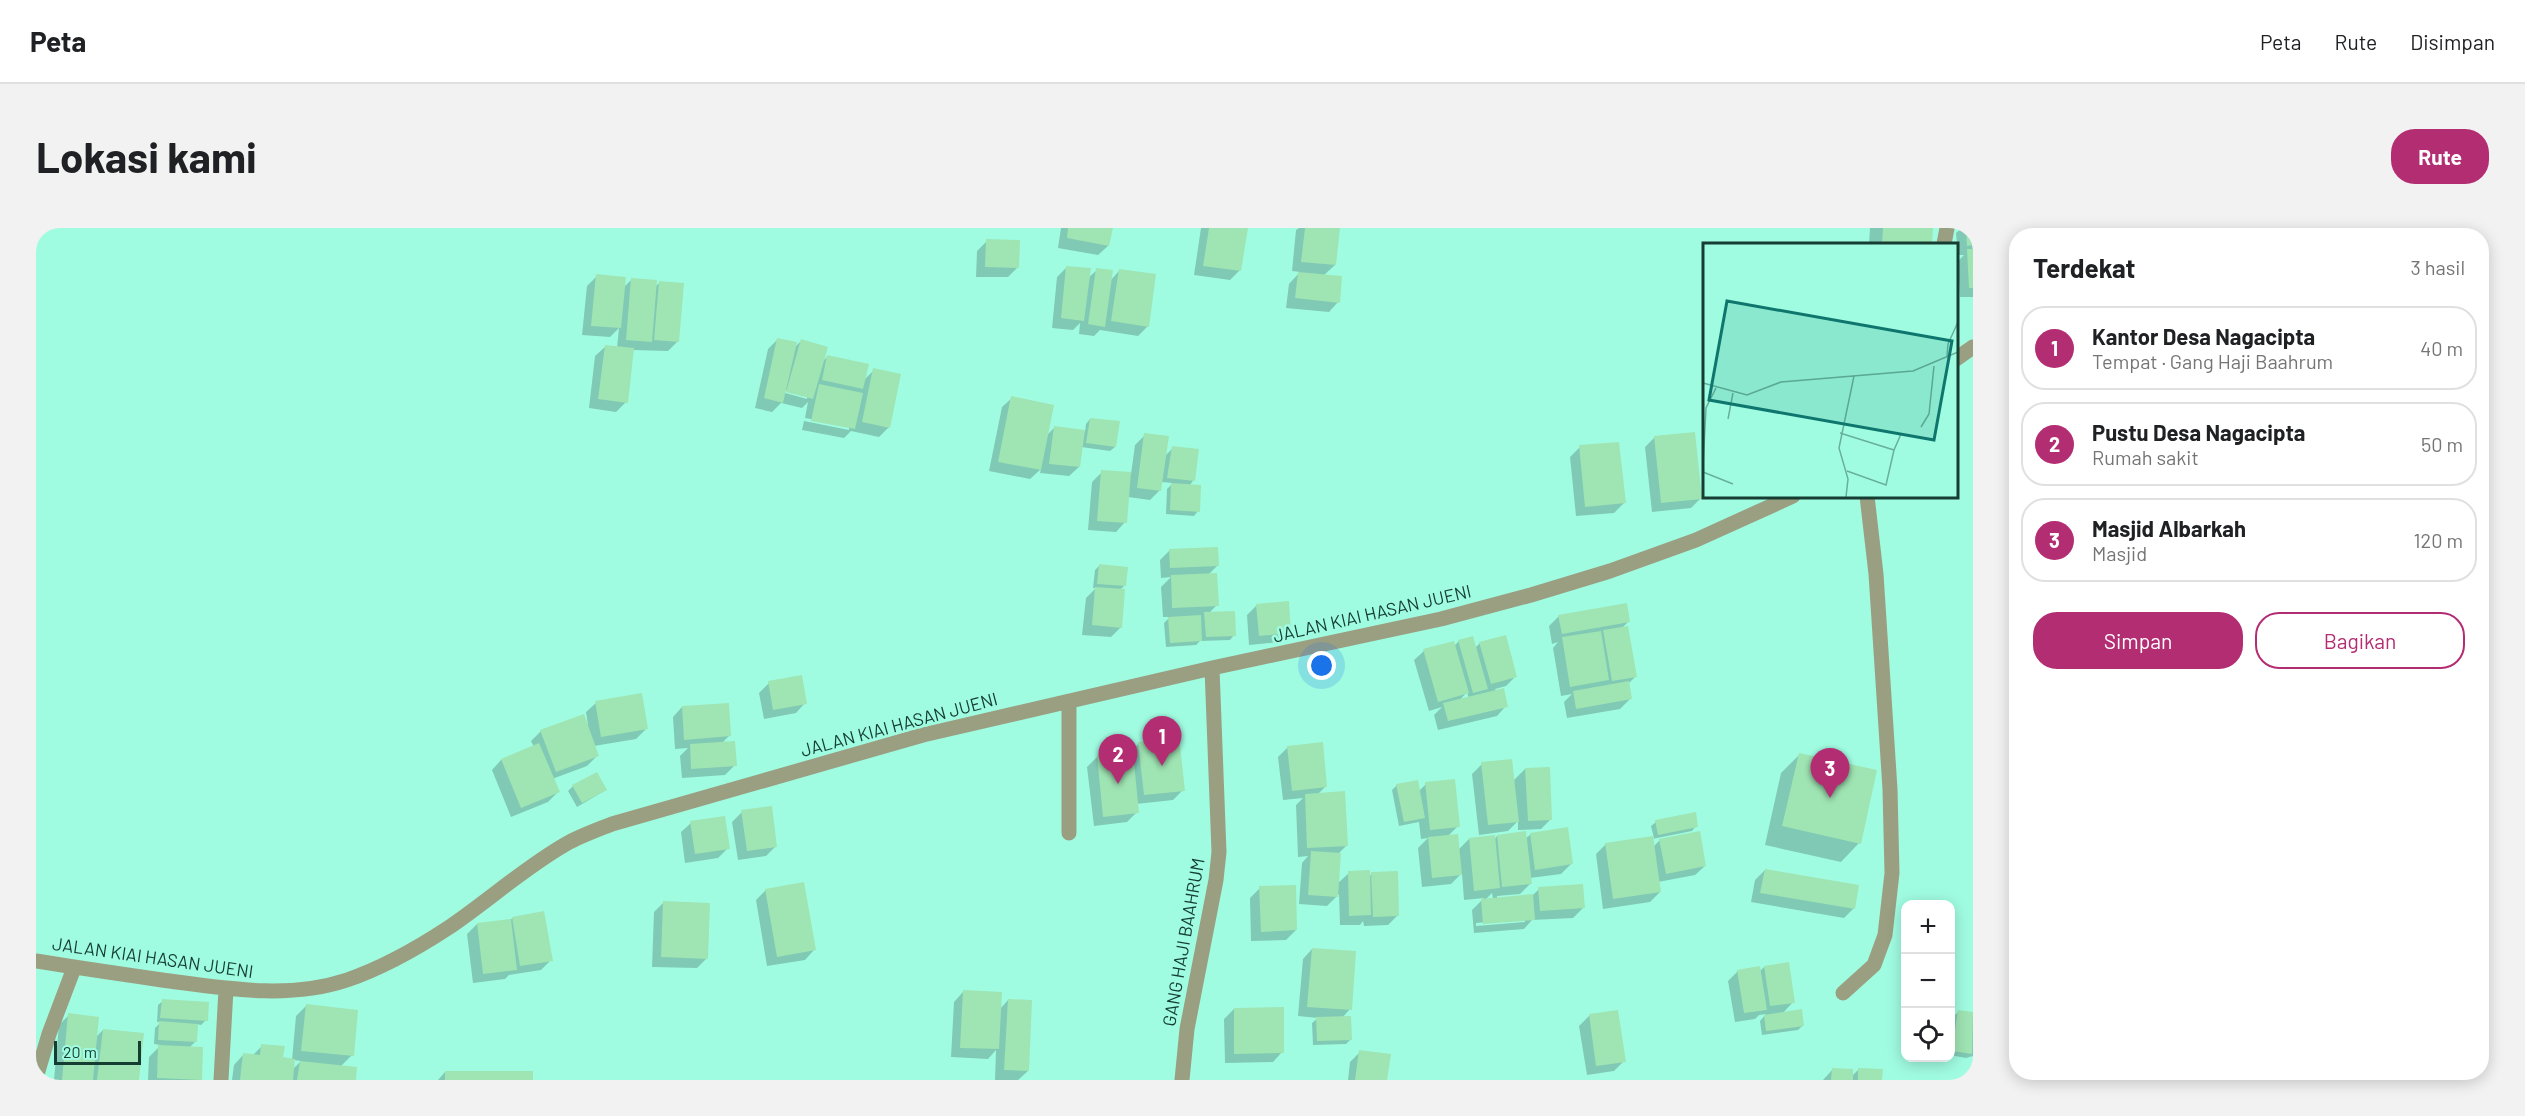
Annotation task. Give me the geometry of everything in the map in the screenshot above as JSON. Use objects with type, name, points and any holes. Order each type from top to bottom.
[{"type":"street","points":[[1944,243],[1947,228]]},
{"type":"street","points":[[1958,358],[1973,347]]},
{"type":"street","name":"JALAN KIAI HASAN JUENI","points":[[36,961],[226,989],[263,992],[315,987],[345,981],[411,950],[449,927],[535,864],[568,843],[612,824],[923,735],[1212,668],[1441,619],[1531,595],[1610,571],[1696,540],[1789,498]]},
{"type":"street","points":[[1843,993],[1874,966],[1886,935],[1892,873],[1890,789],[1877,585],[1867,498]]},
{"type":"street","name":"GANG HAJI BAAHRUM","points":[[1182,1080],[1187,1029],[1216,880],[1219,852],[1212,668]]},
{"type":"street","points":[[1069,701],[1069,833]]},
{"type":"street","points":[[36,1078],[49,1034],[74,968]]},
{"type":"street","points":[[221,1080],[226,989]]},
{"type":"building","points":[[1068,228],[1113,228],[1109,246],[1067,238]]},
{"type":"building","points":[[1209,228],[1248,228],[1241,271],[1203,266]]},
{"type":"building","points":[[1305,228],[1340,228],[1336,265],[1301,262]]},
{"type":"building","points":[[1883,228],[1933,228],[1932,243],[1882,243]]},
{"type":"building","points":[[1966,228],[1973,228],[1973,245],[1967,246]]},
{"type":"building","points":[[986,239],[1020,240],[1019,268],[985,267]]},
{"type":"building","points":[[1967,249],[1973,249],[1973,288],[1969,288]]},
{"type":"building","points":[[1066,266],[1091,268],[1084,321],[1061,318]]},
{"type":"building","points":[[1096,268],[1113,270],[1105,327],[1088,324]]},
{"type":"building","points":[[1119,269],[1156,274],[1149,327],[1111,321]]},
{"type":"building","points":[[1298,272],[1342,276],[1340,303],[1295,298]]},
{"type":"building","points":[[596,274],[626,277],[621,328],[591,326]]},
{"type":"building","points":[[631,278],[657,280],[652,342],[626,340]]},
{"type":"building","points":[[659,281],[684,283],[679,342],[654,340]]},
{"type":"building","points":[[777,338],[797,342],[783,403],[764,398]]},
{"type":"building","points":[[801,339],[828,347],[813,399],[786,392]]},
{"type":"building","points":[[605,345],[634,348],[628,403],[598,399]]},
{"type":"building","points":[[827,355],[869,364],[863,389],[822,380]]},
{"type":"building","points":[[873,368],[901,374],[890,428],[862,422]]},
{"type":"building","points":[[819,384],[863,393],[855,429],[811,421]]},
{"type":"building","points":[[1011,396],[1054,405],[1041,470],[998,462]]},
{"type":"building","points":[[1090,418],[1120,421],[1116,447],[1086,443]]},
{"type":"building","points":[[1054,426],[1085,430],[1080,467],[1049,464]]},
{"type":"building","points":[[1695,432],[1702,499],[1661,503],[1654,436]]},
{"type":"building","points":[[1144,433],[1169,436],[1161,491],[1137,488]]},
{"type":"building","points":[[1619,442],[1626,503],[1585,507],[1579,445]]},
{"type":"building","points":[[1172,446],[1199,449],[1195,481],[1167,478]]},
{"type":"building","points":[[1101,470],[1131,472],[1127,523],[1097,521]]},
{"type":"building","points":[[1171,483],[1201,485],[1200,512],[1170,510]]},
{"type":"building","points":[[1218,547],[1219,566],[1170,568],[1169,549]]},
{"type":"building","points":[[1099,564],[1128,567],[1126,586],[1097,584]]},
{"type":"building","points":[[1217,573],[1219,606],[1172,608],[1171,575]]},
{"type":"building","points":[[1095,587],[1125,589],[1122,628],[1092,625]]},
{"type":"building","points":[[1289,601],[1291,633],[1259,636],[1256,604]]},
{"type":"building","points":[[1627,603],[1630,622],[1562,634],[1558,615]]},
{"type":"building","points":[[1235,611],[1236,636],[1206,637],[1204,612]]},
{"type":"building","points":[[1201,615],[1202,641],[1170,643],[1168,617]]},
{"type":"building","points":[[1628,626],[1637,677],[1612,681],[1603,630]]},
{"type":"building","points":[[1601,631],[1609,680],[1570,687],[1562,637]]},
{"type":"building","points":[[1506,635],[1517,677],[1491,684],[1479,642]]},
{"type":"building","points":[[1473,636],[1488,689],[1473,693],[1458,640]]},
{"type":"building","points":[[1454,641],[1469,693],[1438,702],[1423,649]]},
{"type":"building","points":[[802,675],[807,704],[773,710],[768,681]]},
{"type":"building","points":[[1629,681],[1632,699],[1576,709],[1573,691]]},
{"type":"building","points":[[1504,688],[1508,707],[1448,721],[1443,703]]},
{"type":"building","points":[[642,693],[648,729],[601,737],[595,701]]},
{"type":"building","points":[[729,703],[731,736],[684,740],[682,706]]},
{"type":"building","points":[[584,714],[599,756],[556,772],[540,730]]},
{"type":"building","points":[[1179,737],[1185,791],[1144,795],[1138,742]]},
{"type":"building","points":[[735,741],[737,766],[691,769],[690,744]]},
{"type":"building","points":[[1323,742],[1327,787],[1292,791],[1287,746]]},
{"type":"building","points":[[539,743],[560,792],[521,808],[501,759]]},
{"type":"building","points":[[1133,752],[1139,813],[1103,817],[1097,755]]},
{"type":"building","points":[[1799,753],[1877,770],[1861,844],[1782,826]]},
{"type":"building","points":[[1512,759],[1519,822],[1488,825],[1481,762]]},
{"type":"building","points":[[1550,767],[1552,820],[1528,821],[1525,768]]},
{"type":"building","points":[[597,772],[607,790],[582,803],[572,785]]},
{"type":"building","points":[[1455,779],[1460,827],[1430,830],[1425,782]]},
{"type":"building","points":[[1418,780],[1425,818],[1404,822],[1396,784]]},
{"type":"building","points":[[1345,791],[1348,846],[1307,848],[1305,794]]},
{"type":"building","points":[[772,806],[777,847],[747,851],[741,810]]},
{"type":"building","points":[[1696,812],[1698,827],[1658,835],[1655,820]]},
{"type":"building","points":[[725,816],[730,849],[695,854],[690,821]]},
{"type":"building","points":[[1568,827],[1573,864],[1535,870],[1530,833]]},
{"type":"building","points":[[1526,831],[1532,884],[1502,887],[1497,835]]},
{"type":"building","points":[[1700,831],[1706,866],[1666,874],[1659,839]]},
{"type":"building","points":[[1458,834],[1462,875],[1432,878],[1428,837]]},
{"type":"building","points":[[1495,835],[1500,888],[1474,891],[1469,838]]},
{"type":"building","points":[[1653,836],[1661,892],[1613,899],[1605,843]]},
{"type":"building","points":[[1311,851],[1341,853],[1338,897],[1308,895]]},
{"type":"building","points":[[1765,869],[1859,885],[1855,909],[1760,893]]},
{"type":"building","points":[[1370,870],[1371,915],[1349,916],[1348,871]]},
{"type":"building","points":[[1398,871],[1399,916],[1373,917],[1371,872]]},
{"type":"building","points":[[804,882],[816,950],[777,957],[765,889]]},
{"type":"building","points":[[1583,884],[1585,908],[1540,911],[1538,887]]},
{"type":"building","points":[[1296,885],[1297,930],[1261,932],[1259,886]]},
{"type":"building","points":[[1533,894],[1535,920],[1483,924],[1481,899]]},
{"type":"building","points":[[663,901],[710,903],[708,959],[661,957]]},
{"type":"building","points":[[544,911],[553,961],[520,966],[512,917]]},
{"type":"building","points":[[511,919],[517,970],[483,974],[477,923]]},
{"type":"building","points":[[1312,948],[1356,951],[1352,1010],[1307,1007]]},
{"type":"building","points":[[1789,962],[1795,1003],[1770,1006],[1764,966]]},
{"type":"building","points":[[1760,966],[1767,1010],[1744,1013],[1737,970]]},
{"type":"building","points":[[963,990],[1002,992],[999,1049],[960,1048]]},
{"type":"building","points":[[162,999],[209,1002],[208,1021],[160,1018]]},
{"type":"building","points":[[1008,999],[1032,1000],[1029,1071],[1004,1070]]},
{"type":"building","points":[[306,1004],[358,1010],[354,1056],[301,1051]]},
{"type":"building","points":[[1284,1007],[1284,1053],[1234,1054],[1234,1008]]},
{"type":"building","points":[[1802,1009],[1804,1026],[1766,1031],[1764,1015]]},
{"type":"building","points":[[1618,1010],[1626,1062],[1596,1066],[1589,1014]]},
{"type":"building","points":[[1958,1010],[1973,1012],[1972,1054],[1955,1051]]},
{"type":"building","points":[[68,1013],[99,1017],[93,1080],[62,1080]]},
{"type":"building","points":[[1351,1016],[1352,1040],[1317,1041],[1316,1017]]},
{"type":"building","points":[[159,1021],[198,1024],[197,1042],[158,1040]]},
{"type":"building","points":[[103,1029],[144,1033],[139,1080],[97,1080]]},
{"type":"building","points":[[261,1044],[285,1046],[283,1057],[295,1059],[293,1080],[240,1080],[243,1053],[260,1055]]},
{"type":"building","points":[[158,1045],[203,1047],[202,1080],[157,1078]]},
{"type":"building","points":[[1359,1050],[1391,1054],[1387,1080],[1355,1080]]},
{"type":"building","points":[[300,1061],[357,1067],[356,1080],[297,1080]]},
{"type":"building","points":[[1832,1068],[1853,1069],[1853,1080],[1831,1080]]},
{"type":"building","points":[[1858,1068],[1883,1069],[1882,1080],[1858,1080]]},
{"type":"building","points":[[445,1071],[533,1071],[533,1080],[445,1080]]},
{"type":"place","name":"Kantor Desa Nagacipta","points":[[1162,766]]},
{"type":"place","name":"Pustu Desa Nagacipta","points":[[1118,784]]},
{"type":"place","name":"Masjid Albarkah","points":[[1830,798]]}]
